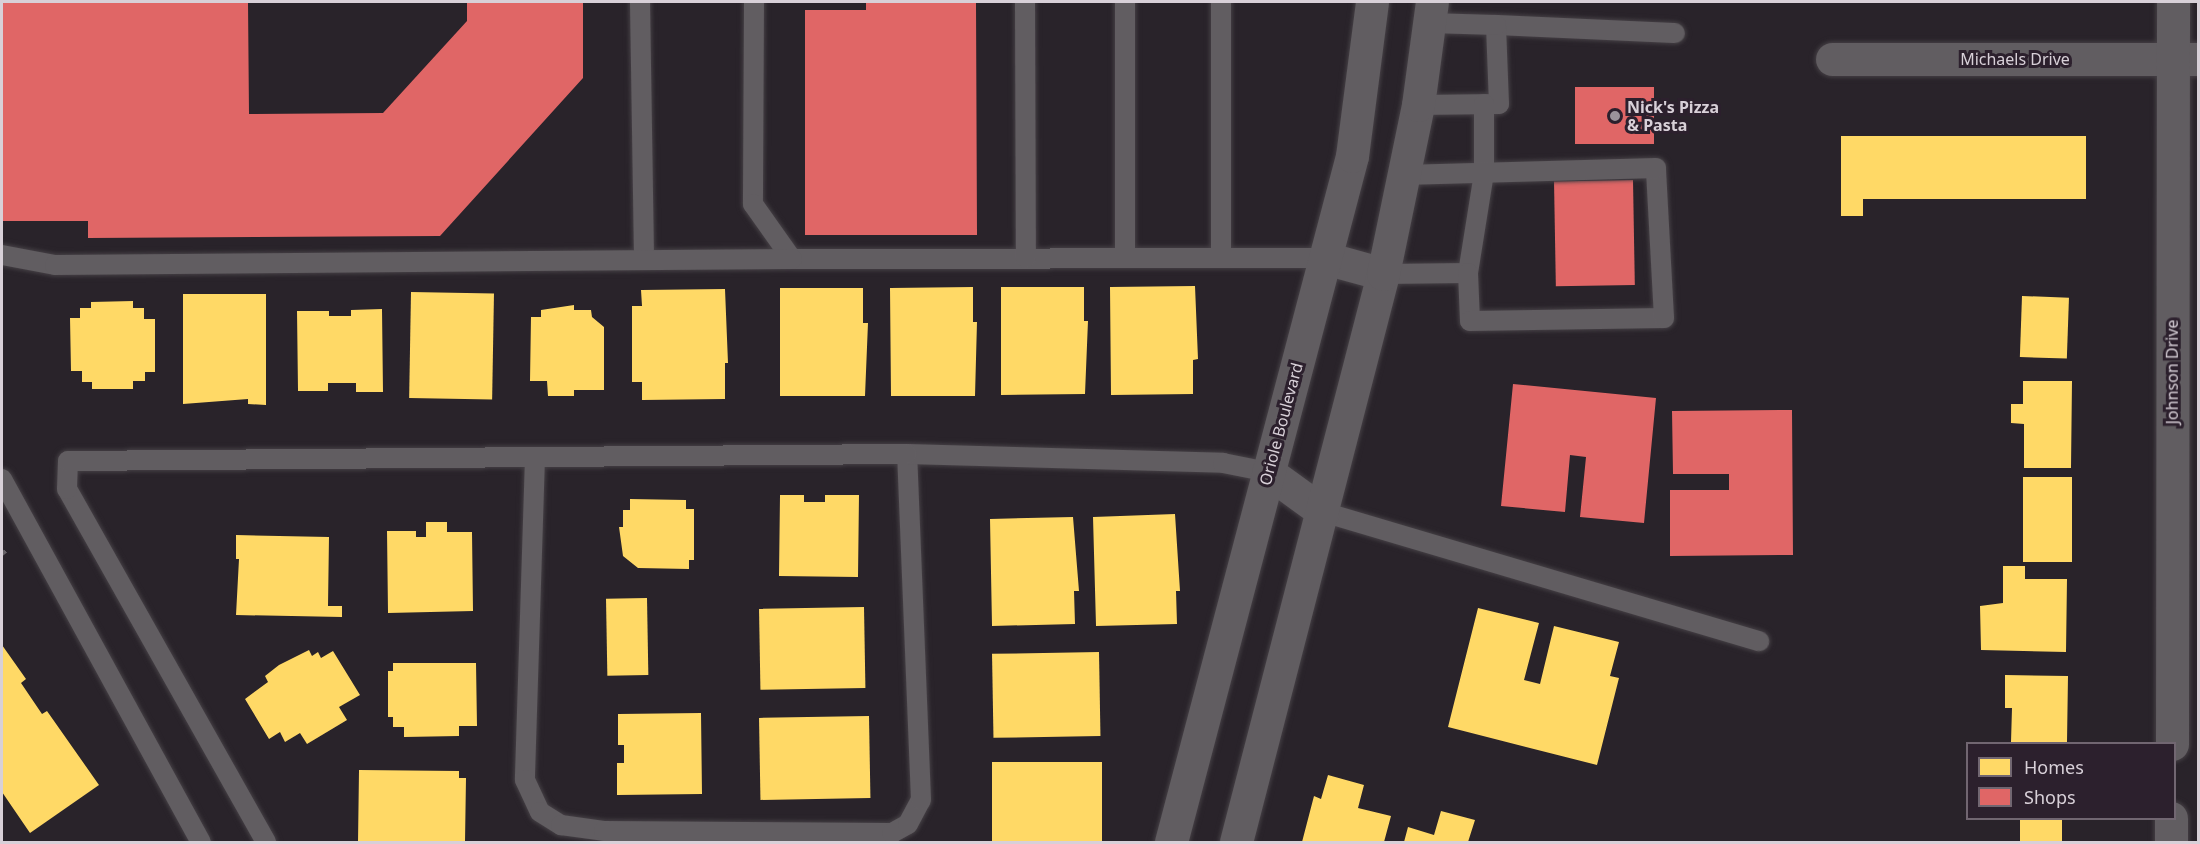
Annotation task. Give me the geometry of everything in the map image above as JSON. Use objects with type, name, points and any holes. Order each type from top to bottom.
[{"type":"street","name":"Oriole Boulevard","points":[[1171,843],[1352,156],[1372,2]]},
{"type":"street","name":"Johnson Drive","points":[[2172,742],[2186,59],[2173,2]]},
{"type":"street","points":[[1236,843],[1383,274],[1418,105],[1431,12]]},
{"type":"street","name":"Michaels Drive","points":[[1832,59],[2186,59]]},
{"type":"street","points":[[1325,258],[1383,274]]},
{"type":"street","points":[[1268,472],[1323,512]]},
{"type":"street","points":[[2171,820],[2171,843]]},
{"type":"lane","points":[[640,2],[644,260]]},
{"type":"lane","points":[[754,2],[753,204],[792,259]]},
{"type":"lane","points":[[1025,2],[1026,258]]},
{"type":"lane","points":[[1125,2],[1125,258]]},
{"type":"lane","points":[[1221,2],[1221,258]]},
{"type":"lane","points":[[1431,12],[1496,25],[1675,33]]},
{"type":"lane","points":[[1418,105],[1499,104],[1496,25]]},
{"type":"lane","points":[[1404,175],[1484,173],[1656,168],[1664,318],[1470,321],[1468,273],[1484,173],[1484,104]]},
{"type":"lane","points":[[2,255],[55,265],[792,259],[1325,258]]},
{"type":"lane","points":[[1383,274],[1468,273]]},
{"type":"lane","points":[[535,457],[525,780],[540,812],[561,825],[604,831],[892,833],[908,824],[921,800],[907,454]]},
{"type":"lane","points":[[266,843],[67,489],[68,461],[907,454],[1223,463],[1268,472]]},
{"type":"lane","points":[[2,479],[201,843]]},
{"type":"lane","points":[[1323,512],[1759,641]]},
{"type":"building: Homes","points":[[1841,136],[2086,136],[2086,199],[1863,199],[1863,216],[1841,216]]},
{"type":"building: Homes","points":[[1195,286],[1198,359],[1193,360],[1193,394],[1111,395],[1110,287]]},
{"type":"building: Homes","points":[[973,287],[973,322],[977,322],[975,396],[891,396],[890,288]]},
{"type":"building: Homes","points":[[1001,287],[1084,287],[1084,321],[1088,321],[1085,394],[1001,395]]},
{"type":"building: Homes","points":[[780,288],[863,288],[863,323],[868,323],[865,396],[780,396]]},
{"type":"building: Homes","points":[[725,289],[728,363],[725,363],[725,399],[642,400],[642,382],[632,382],[632,306],[642,306],[641,290]]},
{"type":"building: Homes","points":[[411,292],[494,293],[492,399],[409,398]]},
{"type":"building: Homes","points":[[183,294],[266,294],[266,405],[248,404],[248,399],[183,404]]},
{"type":"building: Homes","points":[[2022,296],[2069,298],[2067,359],[2020,357]]},
{"type":"building: Homes","points":[[133,301],[133,308],[144,308],[144,319],[155,319],[155,372],[145,372],[145,381],[133,381],[133,389],[92,389],[92,382],[82,382],[82,371],[71,371],[70,318],[80,318],[80,308],[91,308],[91,302]]},
{"type":"building: Homes","points":[[574,305],[574,310],[591,310],[592,317],[604,327],[604,390],[574,390],[574,396],[548,396],[547,381],[530,381],[531,317],[541,317],[541,310]]},
{"type":"building: Homes","points":[[382,309],[383,392],[356,392],[356,383],[328,383],[328,391],[298,391],[297,311],[329,311],[329,316],[351,316],[351,310]]},
{"type":"building: Homes","points":[[2023,381],[2072,381],[2071,468],[2024,468],[2024,424],[2011,423],[2011,404],[2023,404]]},
{"type":"building: Homes","points":[[2023,477],[2072,477],[2072,562],[2023,562]]},
{"type":"building: Homes","points":[[780,495],[804,495],[804,502],[825,502],[825,495],[859,495],[858,577],[779,576]]},
{"type":"building: Homes","points":[[630,499],[686,500],[686,509],[694,509],[694,560],[689,560],[689,569],[638,568],[623,556],[619,527],[623,527],[623,510],[630,510]]},
{"type":"building: Homes","points":[[1175,514],[1180,591],[1176,591],[1177,624],[1096,626],[1093,517]]},
{"type":"building: Homes","points":[[1073,517],[1079,591],[1074,591],[1075,624],[992,626],[990,519]]},
{"type":"building: Homes","points":[[426,522],[447,522],[447,532],[472,532],[473,611],[388,613],[387,531],[416,531],[416,537],[426,537]]},
{"type":"building: Homes","points":[[236,535],[329,537],[328,606],[342,606],[342,617],[236,615],[239,559],[236,559]]},
{"type":"building: Homes","points":[[2003,566],[2025,566],[2025,579],[2067,579],[2066,652],[1981,650],[1980,606],[2003,603]]},
{"type":"building: Homes","points":[[647,598],[648,675],[607,676],[606,599]]},
{"type":"building: Homes","points":[[864,607],[865,688],[760,690],[759,609]]},
{"type":"building: Homes","points":[[1478,608],[1539,623],[1524,680],[1540,684],[1554,626],[1619,642],[1610,676],[1619,678],[1597,765],[1448,727]]},
{"type":"building: Homes","points":[[2,645],[26,679],[21,683],[42,714],[47,711],[99,785],[30,833],[2,792]]},
{"type":"building: Homes","points":[[309,650],[312,656],[318,652],[321,658],[333,651],[360,695],[339,707],[347,720],[307,744],[300,733],[285,742],[280,732],[269,739],[245,699],[268,682],[265,676],[279,665]]},
{"type":"building: Homes","points":[[1099,652],[1100,736],[993,738],[992,654]]},
{"type":"building: Homes","points":[[393,663],[476,663],[477,726],[459,726],[459,736],[404,737],[404,727],[393,727],[393,717],[388,717],[388,671],[393,671]]},
{"type":"building: Homes","points":[[2005,675],[2068,676],[2067,742],[2011,742],[2012,708],[2005,708]]},
{"type":"building: Homes","points":[[701,713],[702,794],[617,795],[617,763],[624,763],[624,745],[618,745],[618,714]]},
{"type":"building: Homes","points":[[869,716],[870,798],[760,800],[759,718]]},
{"type":"building: Homes","points":[[992,762],[1102,762],[1102,842],[992,842]]},
{"type":"building: Homes","points":[[359,770],[459,771],[459,778],[466,778],[465,842],[358,842]]},
{"type":"building: Homes","points":[[1328,775],[1364,785],[1358,808],[1391,816],[1384,842],[1302,842],[1314,796],[1321,799]]},
{"type":"building: Homes","points":[[1441,811],[1475,820],[1468,842],[1404,842],[1408,827],[1434,835]]},
{"type":"building: Homes","points":[[2020,820],[2062,820],[2062,842],[2020,842]]},
{"type":"building: Shops","points":[[2,2],[248,2],[249,114],[383,113],[467,21],[467,2],[583,2],[583,78],[440,236],[88,238],[88,221],[2,221]]},
{"type":"building: Shops","points":[[866,2],[976,2],[977,235],[805,235],[805,10],[866,10]]},
{"type":"building: Shops","name":"Nick's Pizza & Pasta","points":[[1575,87],[1654,87],[1654,144],[1575,144]]},
{"type":"building: Shops","points":[[1633,180],[1635,285],[1556,286],[1554,181]]},
{"type":"building: Shops","points":[[1513,384],[1656,398],[1644,523],[1580,517],[1586,457],[1570,455],[1565,512],[1501,506]]},
{"type":"building: Shops","points":[[1792,410],[1793,555],[1670,556],[1670,490],[1729,490],[1729,474],[1673,474],[1672,411]]},
{"type":"place","name":"Nick's Pizza & Pasta","points":[[1615,116]]}]
